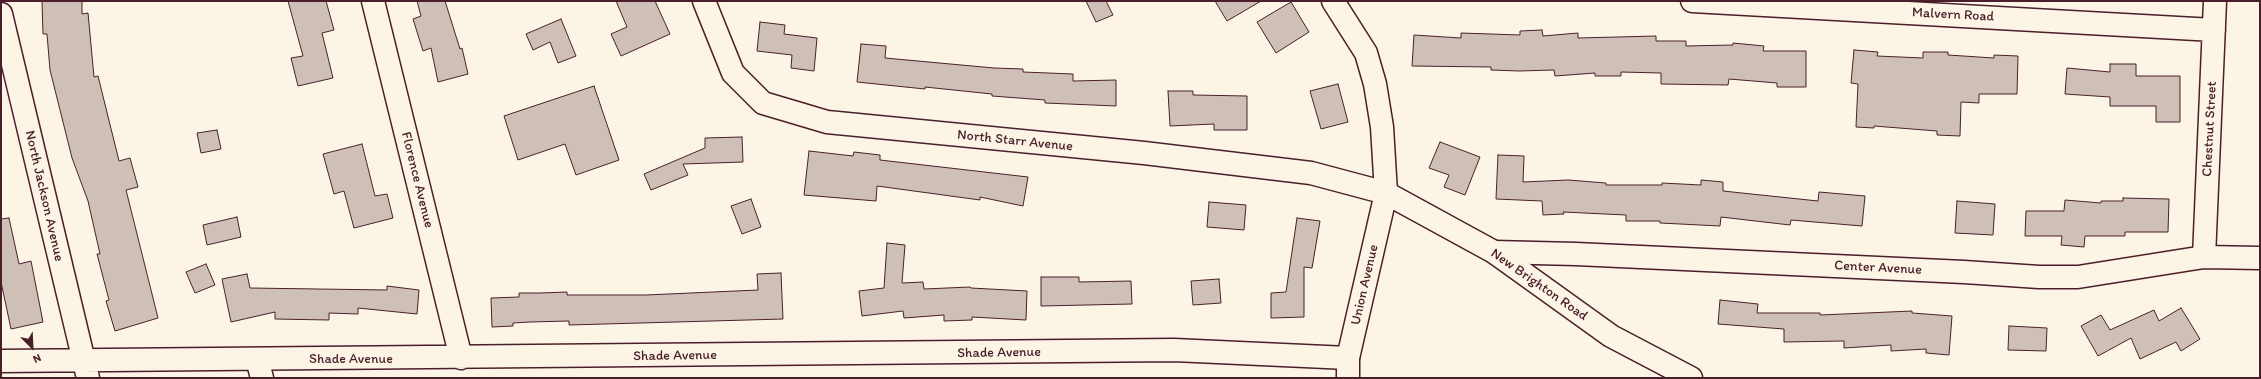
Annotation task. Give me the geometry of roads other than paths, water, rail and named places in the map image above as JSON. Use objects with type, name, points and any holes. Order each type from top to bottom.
[{"type":"street","name":"Florence Avenue","points":[[373,1],[461,358]]},
{"type":"street","name":"North Starr Avenue","points":[[704,1],[733,73],[763,103],[827,122],[1144,153],[1311,173],[1386,193]]},
{"type":"street","name":"Union Avenue","points":[[1333,1],[1366,53],[1375,84],[1382,127],[1386,193],[1348,368]]},
{"type":"street","name":"Malvern Road","points":[[1692,1],[2214,30]]},
{"type":"street","name":"Chestnut Street","points":[[2204,257],[2215,1]]},
{"type":"street","name":"North Jackson Avenue","points":[[1,14],[86,370]]},
{"type":"street","name":"New Brighton Road","points":[[1386,193],[1494,252],[1611,336],[1691,378]]},
{"type":"street","name":"Center Avenue","points":[[1494,252],[1631,256],[2039,277],[2078,277],[2204,257],[2260,258]]},
{"type":"street","name":"Shade Avenue","points":[[1,361],[86,370],[259,369],[461,358],[1174,350],[1348,368]]}]
